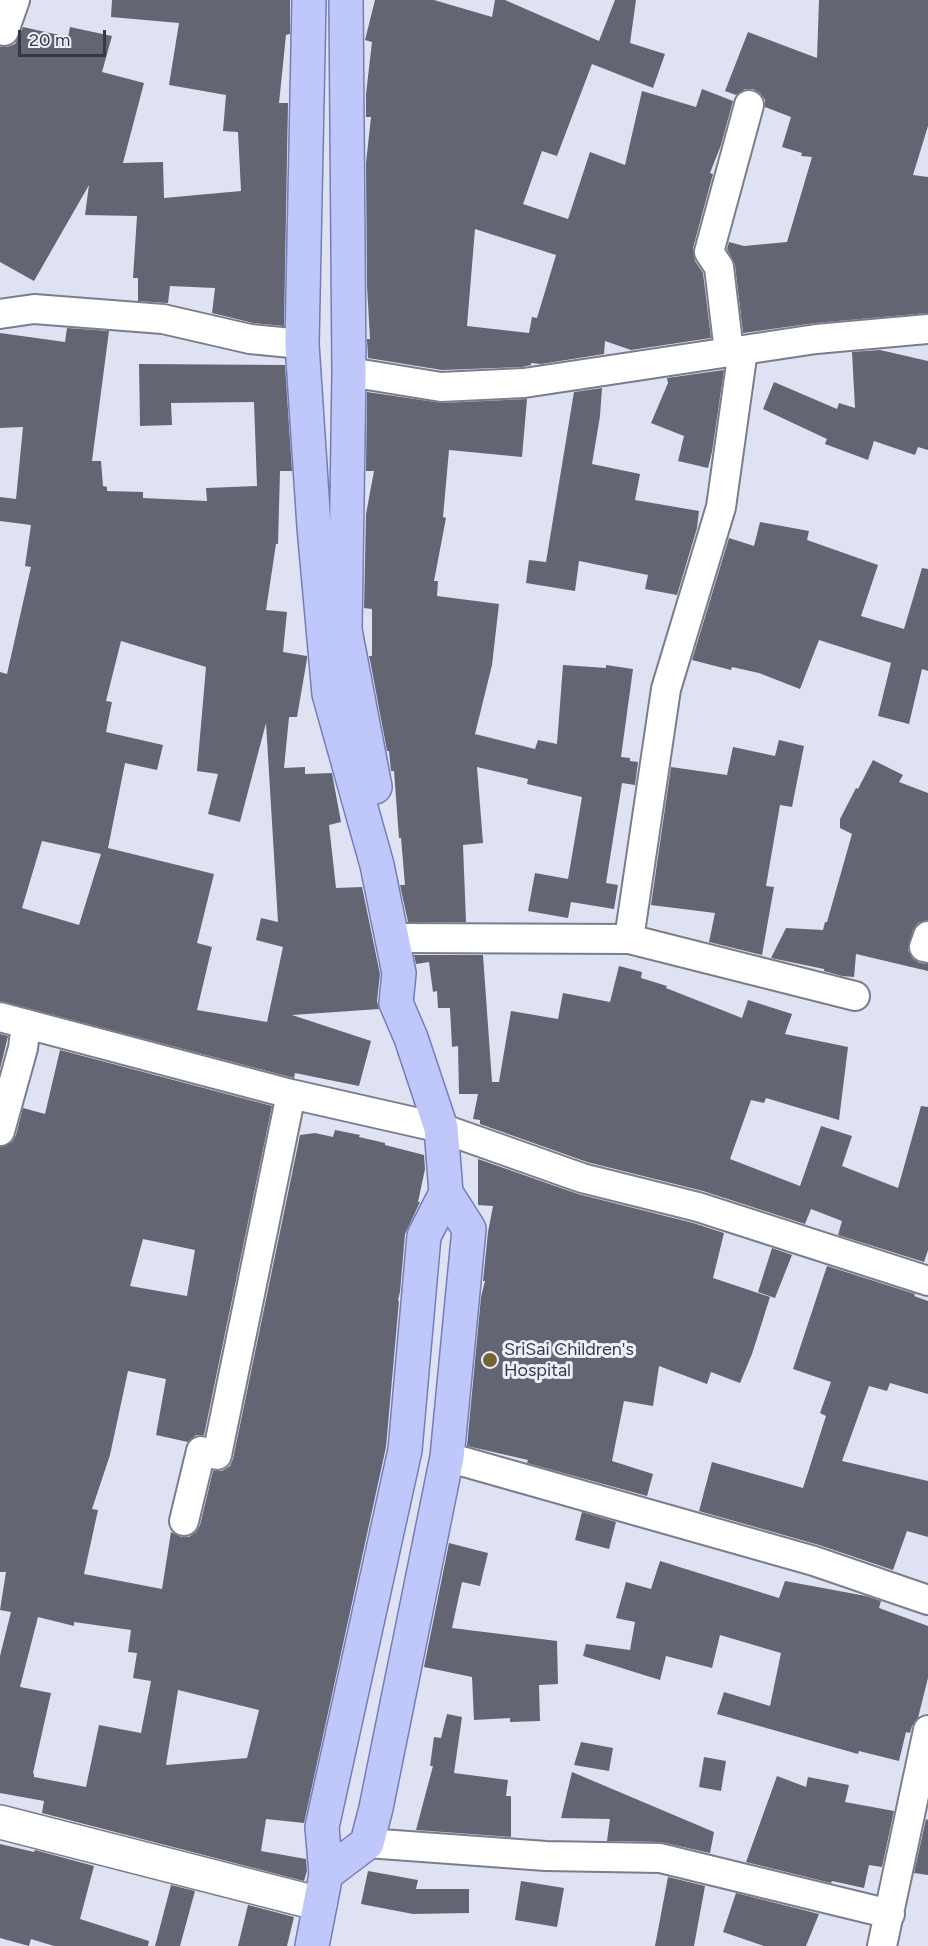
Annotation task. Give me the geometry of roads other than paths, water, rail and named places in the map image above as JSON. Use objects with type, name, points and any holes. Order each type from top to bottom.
[{"type":"main road","points":[[309,0],[302,344],[314,527],[329,694],[379,876],[399,973],[396,1003],[411,1038],[441,1128],[446,1193],[469,1229],[447,1457],[376,1809],[367,1843],[323,1889]]},
{"type":"main road","points":[[346,0],[349,372],[345,630],[405,938],[415,975],[411,1038]]},
{"type":"main road","points":[[312,1946],[323,1889],[322,1827],[405,1450],[424,1236],[446,1193]]},
{"type":"main road","points":[[0,1822],[323,1889]]},
{"type":"street","points":[[0,30],[4,31],[15,0]]},
{"type":"street","points":[[629,939],[666,689],[721,507],[736,351],[720,267],[709,252],[749,105]]},
{"type":"street","points":[[0,314],[34,309],[163,319],[250,339],[302,344]]},
{"type":"street","points":[[349,372],[441,387],[524,383],[816,339],[928,329]]},
{"type":"street","points":[[928,936],[924,947],[928,948]]},
{"type":"street","points":[[405,938],[629,939],[855,996]]},
{"type":"street","points":[[13,1020],[291,1094],[441,1128],[582,1178],[698,1207],[928,1281]]},
{"type":"street","points":[[0,1131],[23,1048],[13,1020]]},
{"type":"street","points":[[184,1521],[201,1451],[217,1455],[291,1094]]},
{"type":"street","points":[[447,1457],[814,1561],[928,1600]]},
{"type":"street","points":[[882,1946],[928,1730]]},
{"type":"street","points":[[367,1843],[546,1856],[660,1858],[890,1914]]},
{"type":"place","name":"SriSai Children's Hospital","points":[[490,1360]]}]
